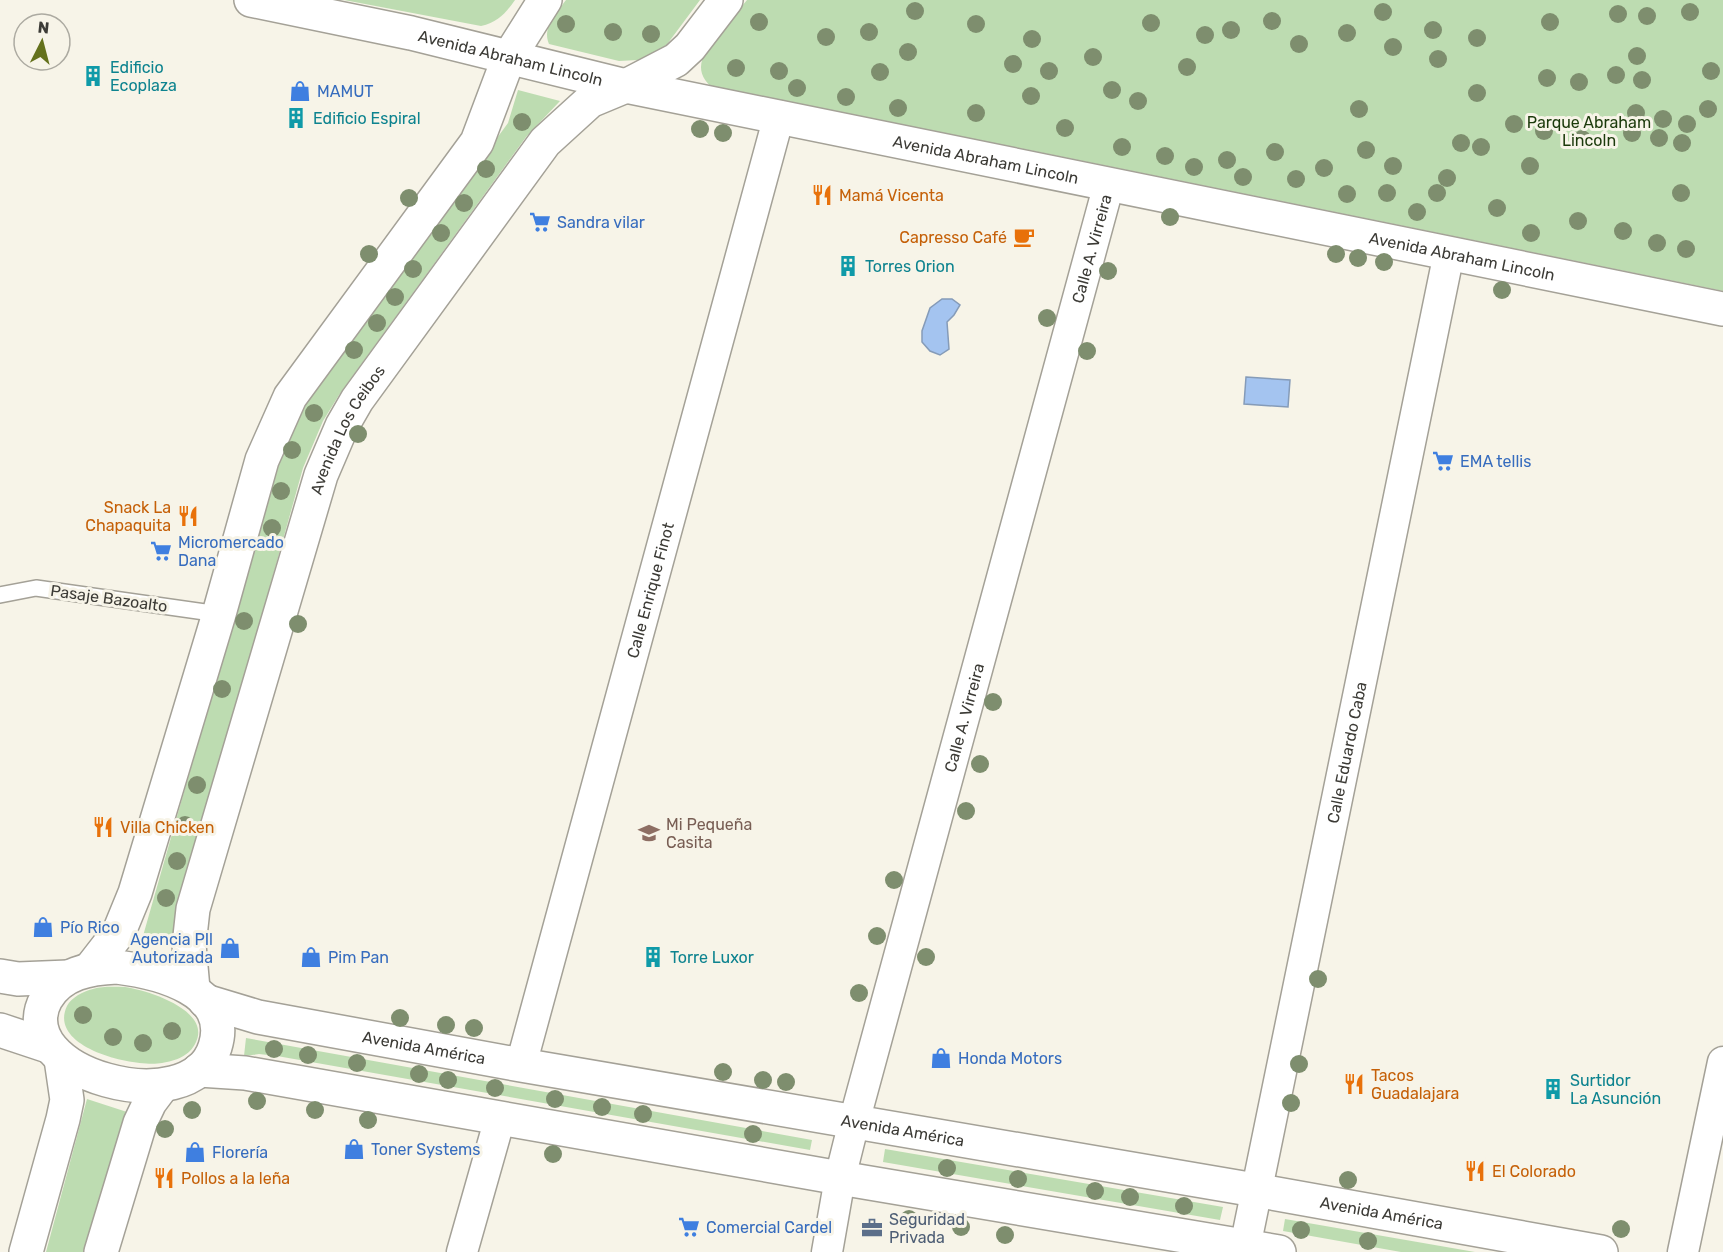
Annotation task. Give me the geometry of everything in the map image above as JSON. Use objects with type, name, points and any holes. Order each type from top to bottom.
[{"type":"street","name":"Avenida Abraham Lincoln","points":[[251,0],[363,22],[626,86],[1723,309]]},
{"type":"street","points":[[26,1252],[67,1100],[55,1052],[41,1027],[42,1007],[52,989],[80,973],[119,932],[135,892],[219,614],[262,460],[290,397],[477,142],[509,57],[545,0]]},
{"type":"street","name":"Avenida Los Ceibos","points":[[199,995],[189,945],[193,909],[321,475],[342,426],[357,400],[545,142],[590,101],[626,86],[676,60],[690,47],[726,0]]},
{"type":"street","name":"Calle Enrique Finot","points":[[521,1065],[779,117]]},
{"type":"street","name":"Calle A. Virreira","points":[[827,1252],[840,1178],[854,1122],[1109,184]]},
{"type":"street","name":"Calle Eduardo Caba","points":[[1244,1249],[1449,253]]},
{"type":"street","points":[[0,976],[18,979],[117,967],[143,970],[169,978],[199,995],[216,1018],[218,1037],[213,1056],[199,1070],[184,1079],[162,1086],[135,1086],[109,1081],[84,1072],[55,1052],[0,1030]]},
{"type":"street","name":"Avenida América","points":[[199,995],[258,1017],[521,1065],[1255,1190],[1601,1252]]},
{"type":"street","points":[[1683,1252],[1723,1062]]},
{"type":"street","points":[[199,1070],[245,1073],[1244,1249],[1279,1252]]},
{"type":"street","points":[[101,1252],[140,1123],[150,1102],[162,1086]]},
{"type":"street","points":[[462,1252],[500,1118]]},
{"type":"lane","name":"Pasaje Bazoalto","points":[[0,595],[36,588],[219,614]]},
{"type":"green space","points":[[344,0],[515,0],[501,17],[481,26]]},
{"type":"green space","points":[[566,0],[700,0],[661,50],[638,60],[619,61],[549,44],[547,32],[549,26]]},
{"type":"green space","name":"Parque Abraham Lincoln","points":[[747,0],[1723,0],[1723,291],[811,106],[720,94],[704,78],[701,71],[703,57],[713,41]]},
{"type":"green space","points":[[518,90],[560,101],[526,137],[339,395],[323,421],[303,468],[171,941],[143,936],[279,458],[304,405],[332,363],[508,123]]},
{"type":"green space","points":[[125,987],[161,997],[186,1011],[194,1020],[198,1031],[196,1042],[190,1051],[182,1057],[167,1062],[149,1064],[133,1062],[97,1052],[81,1044],[70,1033],[64,1021],[67,1006],[74,998],[85,991],[97,988]]},
{"type":"green space","points":[[246,1038],[812,1140],[810,1150],[277,1056],[259,1054],[244,1056]]},
{"type":"green space","points":[[87,1099],[127,1112],[85,1252],[46,1252]]},
{"type":"green space","points":[[885,1149],[1223,1207],[1220,1220],[883,1162]]},
{"type":"green space","points":[[1285,1219],[1475,1252],[1401,1252],[1283,1231]]},
{"type":"water","points":[[942,299],[952,299],[960,305],[947,322],[949,349],[940,355],[930,351],[922,342],[922,331],[930,308]]},
{"type":"water","points":[[1246,377],[1290,380],[1288,407],[1244,404]]},
{"type":"place","name":"Edificio Ecoplaza","points":[[93,76]]},
{"type":"place","name":"MAMUT","points":[[300,91]]},
{"type":"place","name":"Edificio Espiral","points":[[296,118]]},
{"type":"place","name":"Mamá Vicenta","points":[[822,195]]},
{"type":"place","name":"Sandra vilar","points":[[540,222]]},
{"type":"place","name":"Capresso Café","points":[[1024,237]]},
{"type":"place","name":"Torres Orion","points":[[848,266]]},
{"type":"place","name":"EMA tellis","points":[[1443,461]]},
{"type":"place","name":"Snack La Chapaquita","points":[[188,516]]},
{"type":"place","name":"Micromercado Dana","points":[[161,551]]},
{"type":"place","name":"Villa Chicken","points":[[103,827]]},
{"type":"place","name":"Mi Pequeña Casita","points":[[649,833]]},
{"type":"place","name":"Pío Rico","points":[[43,927]]},
{"type":"place","name":"Agencia PIl Autorizada","points":[[230,948]]},
{"type":"place","name":"Pim Pan","points":[[311,957]]},
{"type":"place","name":"Torre Luxor","points":[[653,957]]},
{"type":"place","name":"Honda Motors","points":[[941,1058]]},
{"type":"place","name":"Tacos Guadalajara","points":[[1354,1084]]},
{"type":"place","name":"Surtidor La Asunción","points":[[1553,1089]]},
{"type":"place","name":"Toner Systems","points":[[354,1149]]},
{"type":"place","name":"Florería","points":[[195,1152]]},
{"type":"place","name":"El Colorado","points":[[1475,1171]]},
{"type":"place","name":"Pollos a la leña","points":[[164,1178]]},
{"type":"place","name":"Comercial Cardel","points":[[689,1227]]},
{"type":"place","name":"Seguridad Privada","points":[[872,1228]]}]
